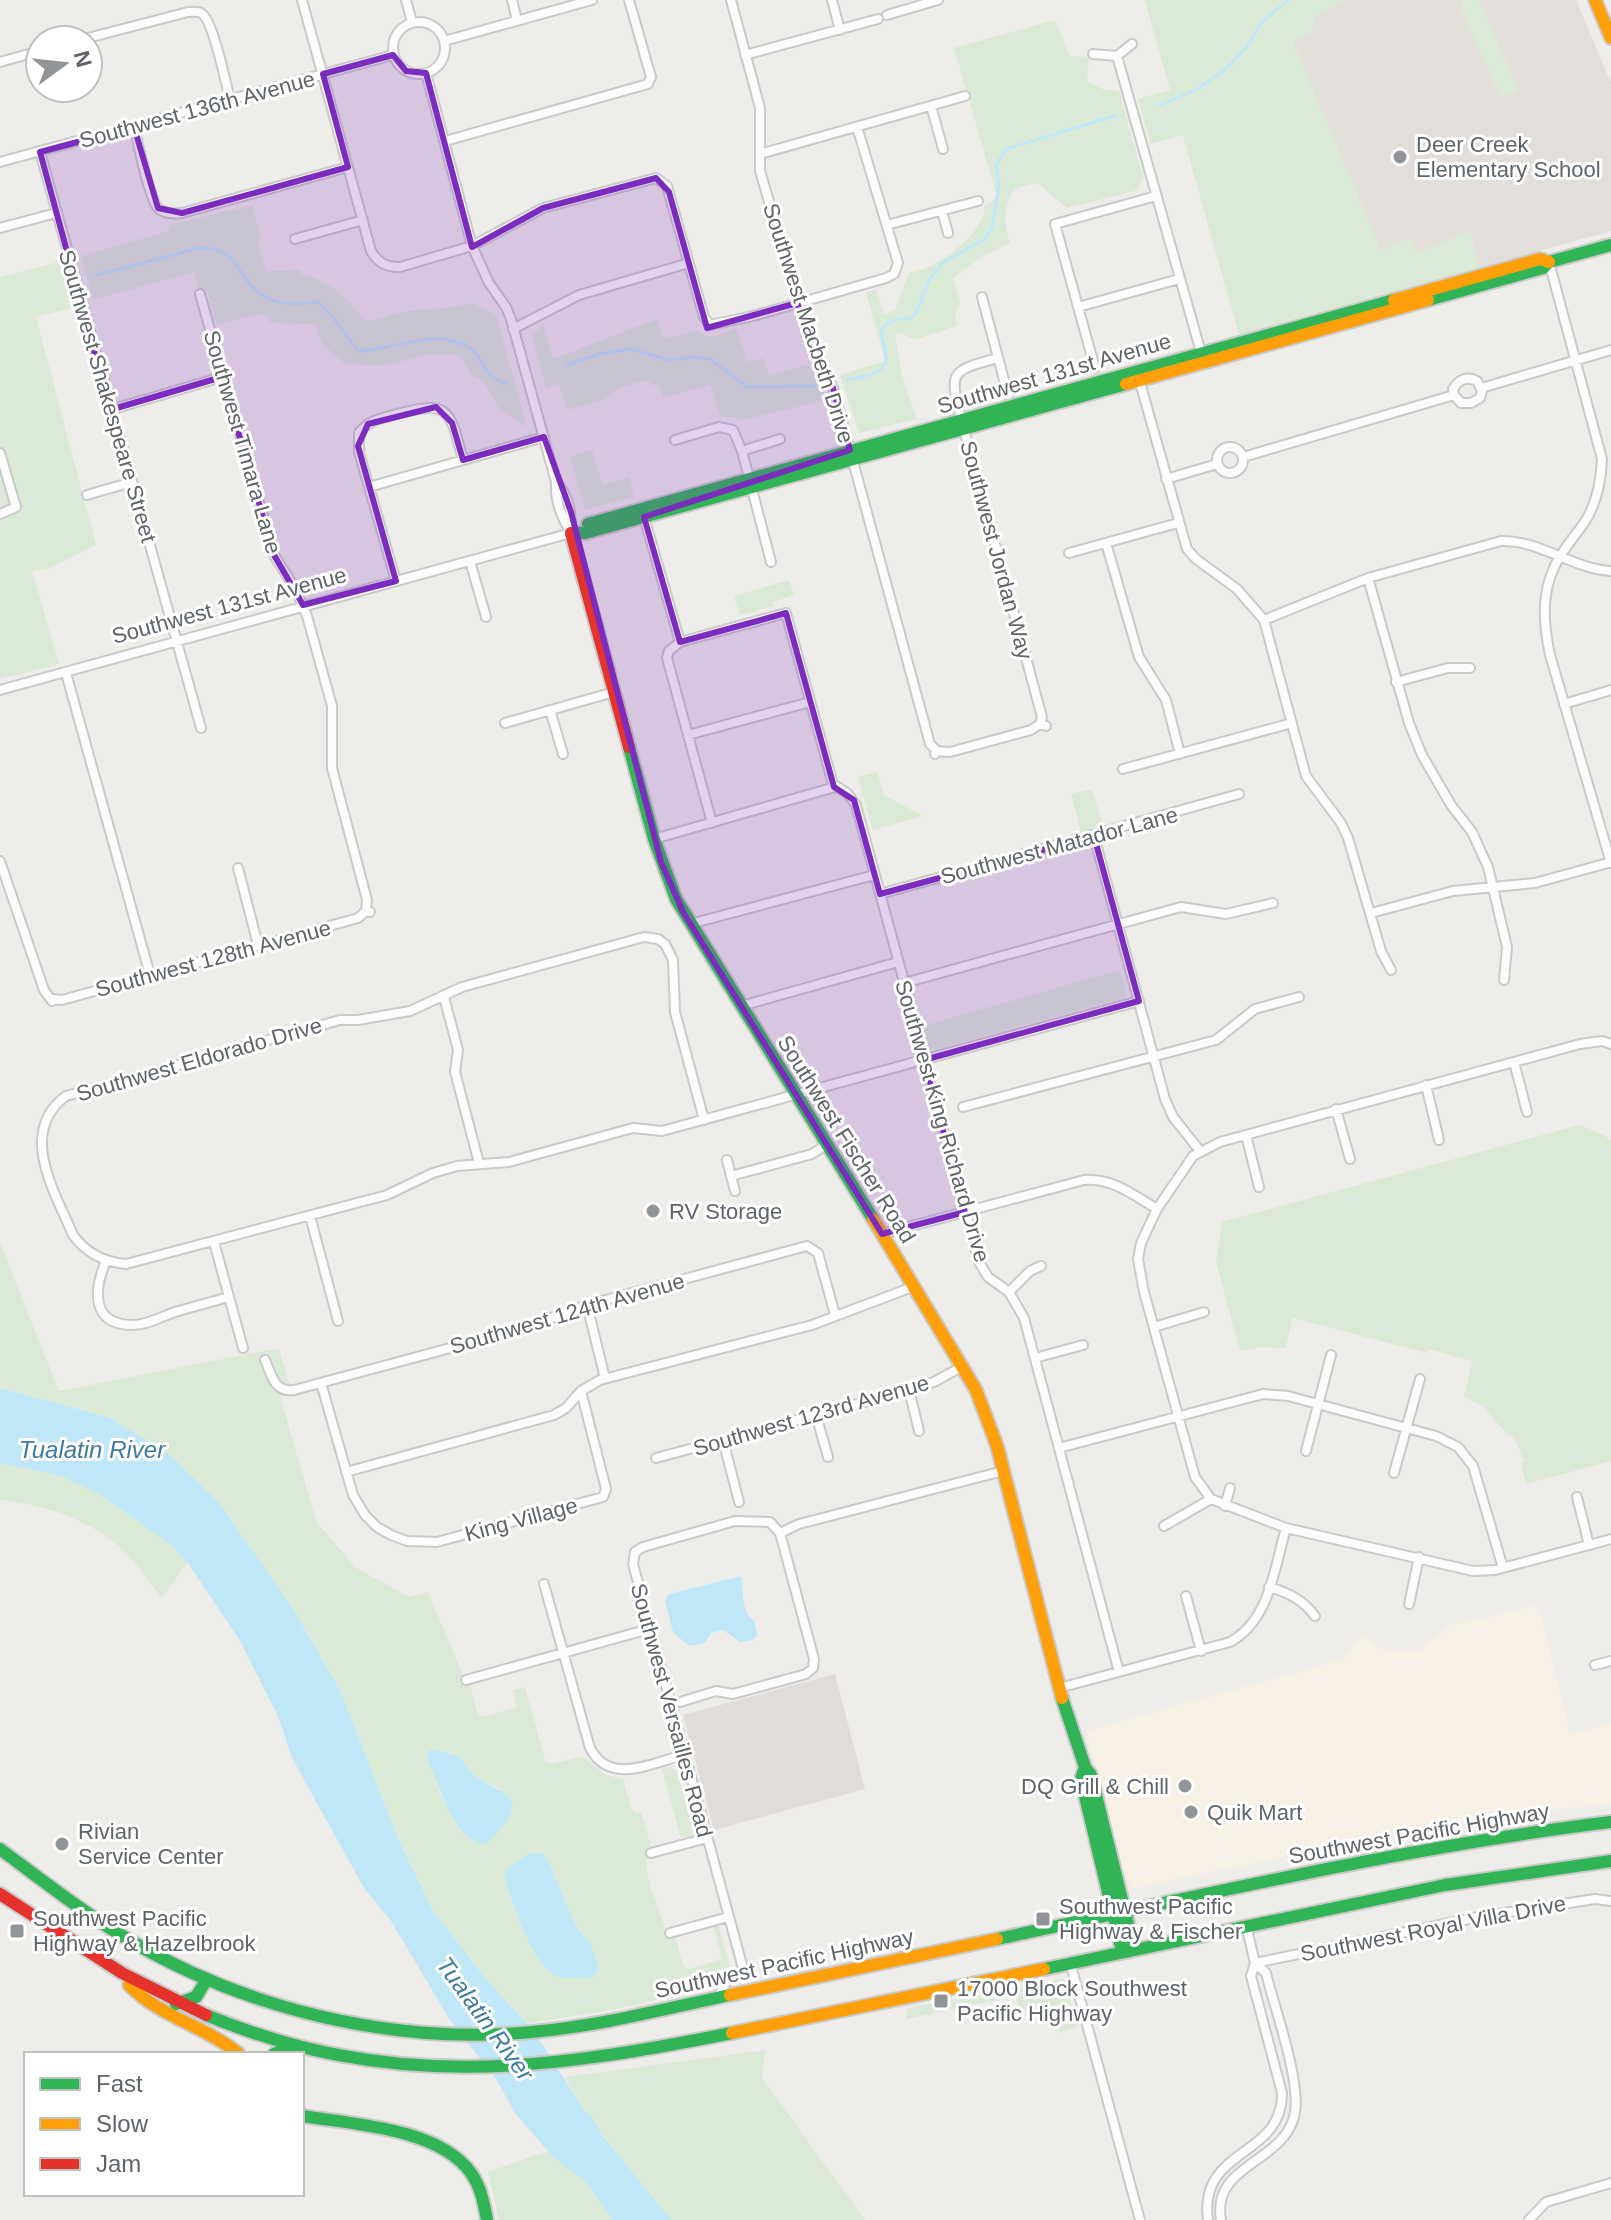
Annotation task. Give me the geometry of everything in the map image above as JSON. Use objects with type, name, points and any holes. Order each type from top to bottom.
[{"type":"main road","points":[[1595,0],[1611,38]]},
{"type":"main road","name":"Southwest 131st Avenue","points":[[571,533],[584,525],[1543,268],[1549,262],[1611,245]]},
{"type":"main road","name":"Southwest 131st Avenue","points":[[571,533],[585,533],[644,517],[751,482]]},
{"type":"main road","name":"Southwest Fischer Road","points":[[571,533],[668,882],[690,924],[915,1286],[983,1406],[1059,1688],[1085,1767],[1081,1779],[1128,1950]]},
{"type":"main road","name":"Southwest Pacific Highway","points":[[0,1849],[125,1937],[207,1979],[279,2006],[381,2027],[447,2034],[572,2027],[1469,1842],[1611,1822]]},
{"type":"main road","points":[[0,1894],[121,1975],[176,2004],[232,2027],[345,2058],[420,2068],[515,2069],[623,2054],[869,2006],[1436,1886],[1611,1861]]},
{"type":"main road","points":[[121,1975],[135,1993],[147,2002],[236,2052]]},
{"type":"main road","points":[[176,2004],[196,1999],[207,1979]]},
{"type":"main road","points":[[279,2052],[293,2046]]},
{"type":"main road","points":[[304,2116],[407,2135],[445,2149],[472,2175],[487,2220]]},
{"type":"street","points":[[302,0],[375,258],[389,267],[400,267],[472,246],[543,208],[650,178],[661,179],[669,192],[707,323],[718,325],[886,278],[897,270],[898,263],[857,127]]},
{"type":"street","points":[[406,0],[412,22]]},
{"type":"street","points":[[512,0],[517,20]]},
{"type":"street","points":[[444,41],[592,0]]},
{"type":"street","points":[[445,141],[648,84],[651,77],[629,0]]},
{"type":"street","name":"Southwest Macbeth Drive","points":[[731,0],[760,108],[760,171],[797,303],[817,358],[833,388],[851,454]]},
{"type":"street","points":[[832,0],[840,30]]},
{"type":"street","points":[[887,15],[938,0]]},
{"type":"street","points":[[104,34],[188,12],[199,12],[205,17],[211,31],[230,100]]},
{"type":"street","points":[[745,55],[878,19]]},
{"type":"street","points":[[422,21],[432,25],[444,41],[442,61],[426,73],[406,71],[393,55],[395,35],[412,22],[422,21]]},
{"type":"street","points":[[1093,54],[1117,56],[1132,44]]},
{"type":"street","points":[[0,62],[24,55]]},
{"type":"street","name":"Southwest 136th Avenue","points":[[0,162],[393,55]]},
{"type":"street","points":[[1117,56],[1202,357]]},
{"type":"street","name":"Southwest Fischer Road","points":[[426,73],[472,246],[489,283],[506,307],[556,482],[565,492],[571,512],[571,533]]},
{"type":"street","points":[[760,154],[965,96]]},
{"type":"street","points":[[931,106],[943,149]]},
{"type":"street","points":[[134,127],[152,196],[158,208],[170,214],[348,167]]},
{"type":"street","name":"Southwest Shakespeare Street","points":[[40,152],[201,728]]},
{"type":"street","points":[[1095,368],[1055,224],[1156,196]]},
{"type":"street","points":[[887,225],[978,201]]},
{"type":"street","points":[[942,211],[948,233]]},
{"type":"street","points":[[0,228],[56,213]]},
{"type":"street","points":[[295,239],[363,220]]},
{"type":"street","points":[[1371,913],[1453,891],[1535,883],[1611,862],[1564,704],[1544,622],[1546,589],[1560,555],[1591,510],[1606,458],[1549,262]]},
{"type":"street","points":[[513,329],[579,295],[689,263]]},
{"type":"street","points":[[1078,307],[1179,279]]},
{"type":"street","name":"Southwest Timara Lane","points":[[200,294],[274,555],[303,605],[332,706],[332,768],[368,912]]},
{"type":"street","points":[[982,297],[1008,395]]},
{"type":"street","points":[[1481,388],[1611,350]]},
{"type":"street","name":"Southwest Jordan Way","points":[[851,454],[930,744],[936,752],[950,752],[1043,725],[953,384],[958,372],[998,358]]},
{"type":"street","points":[[1138,375],[1187,549],[1237,589],[1264,620],[1306,776],[1341,823],[1348,838],[1381,951],[1391,970]]},
{"type":"street","points":[[110,410],[222,377]]},
{"type":"street","points":[[1467,378],[1477,381],[1481,388],[1480,398],[1471,403],[1461,403],[1454,395],[1453,389],[1457,383],[1467,378]]},
{"type":"street","points":[[1243,457],[1454,395]]},
{"type":"street","points":[[396,581],[359,452],[358,436],[364,427],[375,420],[433,406],[452,423],[463,460]]},
{"type":"street","points":[[675,440],[719,427],[730,427],[737,435],[771,562]]},
{"type":"street","points":[[369,487],[544,437]]},
{"type":"street","points":[[742,451],[780,439]]},
{"type":"street","points":[[1225,448],[1236,449],[1243,457],[1240,469],[1232,473],[1223,472],[1217,464],[1218,454],[1225,448]]},
{"type":"street","points":[[0,453],[16,507],[0,514]]},
{"type":"street","points":[[1166,479],[1217,464]]},
{"type":"street","points":[[87,495],[132,482]]},
{"type":"street","points":[[644,517],[680,642],[669,651],[667,658],[712,823]]},
{"type":"street","points":[[1069,553],[1178,523]]},
{"type":"street","name":"Southwest 131st Avenue","points":[[0,690],[571,533]]},
{"type":"street","points":[[1264,620],[1368,578],[1501,541],[1538,546],[1592,568],[1611,571]]},
{"type":"street","points":[[1106,543],[1139,657],[1166,700],[1180,754]]},
{"type":"street","points":[[470,561],[486,617]]},
{"type":"street","points":[[1368,578],[1396,682],[1422,755],[1451,805],[1472,832],[1488,867],[1507,947],[1504,980]]},
{"type":"street","name":"Southwest King Richard Drive","points":[[680,642],[786,613],[835,787],[854,800],[904,983],[921,1061],[928,1074],[983,1270],[1009,1292],[1024,1318],[1119,1672]]},
{"type":"street","points":[[1396,682],[1448,668],[1470,668]]},
{"type":"street","points":[[66,673],[150,975]]},
{"type":"street","points":[[1564,704],[1611,690]]},
{"type":"street","points":[[505,723],[614,692]]},
{"type":"street","points":[[688,735],[810,702]]},
{"type":"street","points":[[550,710],[563,754]]},
{"type":"street","points":[[1123,769],[1292,723]]},
{"type":"street","points":[[654,839],[835,787]]},
{"type":"street","name":"Southwest Matador Lane","points":[[880,894],[1239,794]]},
{"type":"street","points":[[1094,836],[1165,1099],[1173,1117],[1200,1151]]},
{"type":"street","name":"Southwest 128th Avenue","points":[[0,861],[44,990],[52,1001],[358,918],[368,912]]},
{"type":"street","points":[[238,868],[258,945]]},
{"type":"street","points":[[690,924],[874,875]]},
{"type":"street","points":[[904,983],[1181,907],[1226,914],[1273,903]]},
{"type":"street","name":"Southwest Eldorado Drive","points":[[106,1261],[90,1253],[73,1235],[43,1164],[42,1133],[47,1116],[57,1103],[78,1092],[340,1020],[391,1016],[444,997],[462,987],[644,937],[658,939],[665,944],[673,960],[675,1012],[704,1120]]},
{"type":"street","points":[[741,1006],[898,962]]},
{"type":"street","points":[[444,997],[458,1050],[455,1072],[479,1163]]},
{"type":"street","points":[[963,1107],[1216,1040],[1255,1009],[1299,997]]},
{"type":"street","points":[[229,1297],[149,1322],[122,1324],[107,1315],[97,1301],[97,1284],[106,1261],[137,1263],[387,1195],[433,1173],[479,1163],[509,1162],[633,1128],[662,1131],[1139,1001]]},
{"type":"street","points":[[1611,1044],[1602,1041],[1580,1044],[1336,1109],[1200,1151],[1176,1179],[1157,1209],[1141,1243],[1138,1259],[1195,1477],[1211,1499],[1286,1528],[1473,1571],[1503,1568],[1611,1539]]},
{"type":"street","points":[[1514,1062],[1527,1112]]},
{"type":"street","points":[[1426,1085],[1439,1140]]},
{"type":"street","points":[[1336,1109],[1350,1159]]},
{"type":"street","points":[[1246,1135],[1259,1187]]},
{"type":"street","points":[[731,1176],[812,1154],[826,1145]]},
{"type":"street","points":[[727,1160],[735,1191]]},
{"type":"street","points":[[882,1234],[1084,1180],[1100,1179],[1113,1183],[1157,1209]]},
{"type":"street","points":[[310,1216],[338,1321]]},
{"type":"street","points":[[214,1242],[243,1348]]},
{"type":"street","name":"Southwest 124th Avenue","points":[[265,1360],[275,1385],[283,1390],[321,1383],[521,1329],[587,1305],[801,1247],[812,1247],[818,1253],[835,1315]]},
{"type":"street","points":[[1009,1292],[1030,1271],[1041,1266]]},
{"type":"street","points":[[346,1472],[554,1415],[566,1408],[581,1391],[605,1378],[812,1325],[915,1286]]},
{"type":"street","points":[[587,1305],[605,1378]]},
{"type":"street","points":[[1154,1327],[1204,1312]]},
{"type":"street","points":[[1035,1358],[1083,1345]]},
{"type":"street","points":[[1306,1451],[1331,1355]]},
{"type":"street","name":"Southwest 123rd Avenue","points":[[656,1458],[909,1390],[934,1382],[963,1366]]},
{"type":"street","points":[[1394,1473],[1420,1379]]},
{"type":"street","name":"King Village","points":[[321,1383],[353,1495],[365,1515],[377,1527],[407,1541],[421,1542],[437,1542],[603,1497],[606,1489],[581,1391]]},
{"type":"street","points":[[909,1390],[919,1431]]},
{"type":"street","points":[[1059,1448],[1263,1394],[1277,1393],[1318,1404],[1450,1441],[1467,1455],[1478,1480],[1503,1568]]},
{"type":"street","points":[[816,1415],[828,1457]]},
{"type":"street","points":[[723,1440],[739,1502]]},
{"type":"street","points":[[680,1702],[716,1691],[733,1694],[806,1674],[813,1668],[814,1659],[780,1533],[799,1524],[1003,1471]]},
{"type":"street","points":[[1225,1506],[1230,1488]]},
{"type":"street","points":[[1577,1497],[1589,1545]]},
{"type":"street","points":[[1164,1526],[1211,1499]]},
{"type":"street","name":"Southwest Versailles Road","points":[[719,1997],[727,1981],[744,1972],[633,1564],[635,1552],[643,1547],[735,1521],[770,1522],[780,1533]]},
{"type":"street","points":[[1059,1688],[1201,1651],[1245,1634],[1257,1621],[1286,1528]]},
{"type":"street","points":[[1409,1604],[1419,1557]]},
{"type":"street","points":[[544,1584],[596,1760],[609,1769],[621,1771],[684,1755]]},
{"type":"street","points":[[1269,1587],[1290,1593],[1305,1603],[1315,1616]]},
{"type":"street","points":[[1186,1596],[1201,1651]]},
{"type":"street","points":[[466,1680],[649,1629]]},
{"type":"street","points":[[1595,1665],[1611,1661]]},
{"type":"street","points":[[651,1853],[707,1838]]},
{"type":"street","name":"Southwest Royal Villa Drive","points":[[1255,1963],[1484,1916],[1595,1899],[1611,1901]]},
{"type":"street","points":[[670,1933],[728,1917]]},
{"type":"street","points":[[1208,2220],[1208,2197],[1217,2174],[1273,2128],[1282,2106],[1282,2093],[1251,1976],[1255,1963],[1246,1925]]},
{"type":"street","points":[[1070,1962],[1140,2220]]},
{"type":"street","points":[[1221,2220],[1221,2197],[1227,2184],[1284,2139],[1296,2104],[1294,2081],[1266,1973],[1255,1963]]},
{"type":"street","points":[[1529,2220],[1546,2202],[1611,2183]]},
{"type":"highlighted area","points":[[393,55],[406,71],[426,73],[472,247],[543,208],[656,178],[669,192],[707,328],[797,303],[833,388],[850,450],[644,517],[680,642],[786,613],[834,787],[854,800],[880,894],[1094,836],[1139,1001],[924,1060],[965,1212],[882,1234],[683,912],[661,862],[571,512],[544,437],[463,460],[452,423],[436,407],[368,424],[358,446],[396,581],[303,605],[274,555],[222,377],[110,410],[40,152],[134,127],[158,208],[182,213],[348,167],[323,74]]},
{"type":"shaded area","name":"Deer Creek Elementary School","points":[[1145,0],[1576,0],[1611,83],[1611,231],[1239,334]]},
{"type":"shaded area","points":[[1538,1605],[1570,1734],[1611,1723],[1611,1804],[1548,1810],[1396,1833],[1132,1889],[1124,1874],[1086,1731],[1344,1659],[1362,1634],[1382,1649],[1418,1651],[1451,1625]]},
{"type":"shaded area","points":[[835,1674],[865,1789],[714,1830],[683,1715]]},
{"type":"green space","points":[[1145,0],[1346,0],[1315,16],[1312,32],[1293,42],[1381,251],[1410,237],[1417,253],[1470,231],[1479,268],[1239,334],[1183,135],[1151,144],[1138,99],[1170,90]]},
{"type":"green space","points":[[1462,0],[1479,0],[1518,90],[1501,98],[1461,8]]},
{"type":"green space","points":[[1055,20],[1070,56],[1089,57],[1087,81],[1102,89],[1119,91],[1143,177],[1138,190],[1067,208],[1037,183],[1014,189],[1006,215],[1010,243],[982,257],[953,278],[960,303],[955,316],[957,326],[914,340],[901,333],[895,335],[903,380],[917,419],[859,433],[840,375],[885,361],[866,292],[876,289],[884,314],[895,310],[909,273],[929,267],[955,250],[979,223],[984,206],[997,197],[954,48]]},
{"type":"green space","points":[[252,205],[266,271],[300,270],[302,275],[321,281],[338,292],[365,320],[405,311],[472,303],[496,315],[527,427],[499,409],[482,379],[472,376],[459,355],[428,354],[393,364],[368,366],[344,363],[322,344],[315,324],[270,323],[267,315],[258,314],[217,325],[207,291],[200,292],[194,272],[93,300],[81,256],[169,231],[170,225]]},
{"type":"green space","points":[[62,261],[75,307],[36,317],[96,545],[50,568],[32,571],[59,664],[0,679],[0,277]]},
{"type":"green space","points":[[657,319],[663,339],[697,331],[712,336],[736,328],[748,362],[763,358],[769,376],[808,364],[826,400],[744,420],[720,416],[709,385],[663,398],[660,386],[651,385],[648,380],[621,387],[602,400],[567,410],[559,384],[546,388],[532,335],[543,325],[553,359]]},
{"type":"green space","points":[[592,450],[603,485],[629,477],[634,497],[585,510],[570,456]]},
{"type":"green space","points":[[789,580],[794,595],[773,602],[774,606],[740,615],[734,596]]},
{"type":"green space","points":[[877,772],[884,795],[923,816],[873,830],[858,777]]},
{"type":"green space","points":[[1092,789],[1102,824],[1107,826],[1077,834],[1080,829],[1071,794]]},
{"type":"green space","points":[[1120,970],[1127,995],[1123,998],[928,1051],[922,1046],[919,1027]]},
{"type":"green space","points":[[1579,1125],[1603,1134],[1611,1141],[1611,1461],[1526,1484],[1521,1463],[1524,1461],[1513,1435],[1509,1436],[1483,1407],[1464,1396],[1472,1361],[1429,1349],[1427,1353],[1293,1318],[1285,1348],[1261,1347],[1240,1351],[1216,1262],[1222,1222]]},
{"type":"green space","points":[[0,1243],[59,1391],[279,1348],[292,1394],[280,1396],[316,1521],[355,1567],[409,1597],[428,1592],[467,1684],[470,1684],[478,1714],[484,1717],[517,1707],[513,1690],[525,1687],[545,1760],[552,1764],[582,1756],[606,1775],[623,1779],[631,1808],[636,1813],[641,1812],[651,1846],[646,1848],[650,1885],[668,1937],[675,1935],[683,1966],[689,1969],[722,1959],[713,1925],[718,1924],[730,1968],[719,1971],[714,1987],[607,2011],[527,2023],[485,1978],[432,1909],[398,1838],[340,1690],[293,1609],[266,1571],[109,1417],[0,1388]],"holes":[[[433,1749],[461,1757],[472,1774],[501,1789],[455,1822],[438,1788]],[[549,1863],[577,1928],[591,1944],[544,1968],[509,1895]]]},
{"type":"green space","points":[[0,1457],[33,1464],[102,1490],[190,1559],[162,1598],[131,1558],[88,1525],[53,1511],[0,1500]]},
{"type":"green space","points":[[670,1767],[677,1771],[694,1835],[681,1838],[662,1769]]},
{"type":"green space","points":[[1065,1978],[1077,2027],[1059,2033],[1049,2003],[1019,2010],[1016,1996],[906,2019],[908,2008]]},
{"type":"green space","points":[[765,2050],[762,2078],[865,2220],[671,2220],[581,2106],[565,2077]]},
{"type":"green space","points":[[567,2144],[619,2220],[499,2220],[488,2172]]},
{"type":"water","name":"Tualatin River","points":[[0,1388],[108,1417],[169,1454],[220,1504],[293,1609],[340,1690],[398,1838],[432,1909],[485,1978],[534,2031],[585,2112],[671,2220],[613,2220],[584,2180],[554,2158],[515,2113],[496,2079],[450,2020],[391,1921],[364,1888],[292,1758],[278,1716],[239,1639],[187,1562],[169,1543],[99,1494],[61,1476],[0,1463]]},
{"type":"water","points":[[741,1576],[745,1607],[754,1621],[757,1635],[753,1640],[740,1642],[723,1630],[711,1633],[703,1643],[689,1646],[673,1632],[665,1601],[669,1594]]},
{"type":"water","points":[[432,1749],[461,1757],[480,1780],[504,1793],[511,1801],[512,1811],[504,1825],[485,1845],[463,1832],[449,1811],[428,1762],[427,1753]]},
{"type":"water","points":[[531,1853],[542,1853],[549,1863],[577,1928],[591,1944],[599,1969],[594,1977],[556,1976],[539,1960],[531,1947],[504,1876],[511,1865]]},
{"type":"waterway","points":[[1161,105],[1199,88],[1225,70],[1246,48],[1261,23],[1288,0]]},
{"type":"waterway","points":[[847,380],[881,369],[886,359],[883,328],[892,321],[909,319],[916,314],[929,280],[944,262],[985,239],[992,227],[999,185],[996,165],[1006,149],[1114,116]]},
{"type":"waterway","points":[[97,275],[199,248],[213,249],[231,258],[249,283],[267,298],[298,304],[318,302],[358,351],[428,339],[455,341],[474,351],[487,371],[507,384]]},
{"type":"waterway","points":[[567,365],[599,354],[631,349],[669,360],[710,359],[747,387],[815,386]]},
{"type":"traffic: fast","points":[[1428,300],[1543,268],[1549,262],[1611,245]]},
{"type":"traffic: fast","points":[[588,524],[1394,300]]},
{"type":"traffic: fast","points":[[571,533],[585,533],[1126,384]]},
{"type":"traffic: fast","points":[[629,747],[654,839],[676,899],[873,1219]]},
{"type":"traffic: fast","points":[[1062,1698],[1085,1767],[1091,1775],[1134,1948]]},
{"type":"traffic: fast","points":[[1085,1767],[1081,1779],[1122,1951]]},
{"type":"traffic: fast","points":[[997,1939],[1380,1859],[1611,1822]]},
{"type":"traffic: fast","points":[[0,1849],[96,1919],[175,1965],[223,1986],[324,2017],[376,2027],[480,2035],[557,2029],[730,1995]]},
{"type":"traffic: fast","points":[[1044,1969],[1445,1885],[1611,1861]]},
{"type":"traffic: fast","points":[[176,2004],[196,1997],[207,1979]]},
{"type":"traffic: fast","points":[[206,2015],[274,2039],[339,2055],[403,2064],[467,2067],[596,2057],[732,2033]]},
{"type":"traffic: fast","points":[[279,2052],[293,2046]]},
{"type":"traffic: fast","points":[[304,2116],[393,2131],[438,2146],[457,2158],[471,2173],[480,2190],[487,2220]]},
{"type":"traffic: slow","points":[[1595,0],[1611,38]]},
{"type":"traffic: slow","points":[[1394,300],[1540,259],[1549,262]]},
{"type":"traffic: slow","points":[[1126,384],[1428,300]]},
{"type":"traffic: slow","points":[[873,1219],[976,1390],[997,1446],[1062,1698]]},
{"type":"traffic: slow","points":[[730,1995],[997,1939]]},
{"type":"traffic: slow","points":[[732,2033],[1044,1969]]},
{"type":"traffic: slow","points":[[129,1985],[168,2014],[236,2052]]},
{"type":"traffic: jam","points":[[571,533],[629,747]]},
{"type":"traffic: jam","points":[[0,1894],[122,1973],[206,2015]]},
{"type":"place","name":"Deer Creek Elementary School","points":[[1400,157]]},
{"type":"place","name":"RV Storage","points":[[653,1211]]},
{"type":"place","name":"DQ Grill & Chill","points":[[1185,1786]]},
{"type":"place","name":"Quik Mart","points":[[1191,1812]]},
{"type":"place","name":"Rivian Service Center","points":[[62,1844]]},
{"type":"place","name":"Southwest Pacific Highway & Fischer","points":[[1043,1919]]},
{"type":"place","name":"Southwest Pacific Highway & Hazelbrook","points":[[17,1931]]},
{"type":"place","name":"17000 Block Southwest Pacific Highway","points":[[941,2001]]}]
